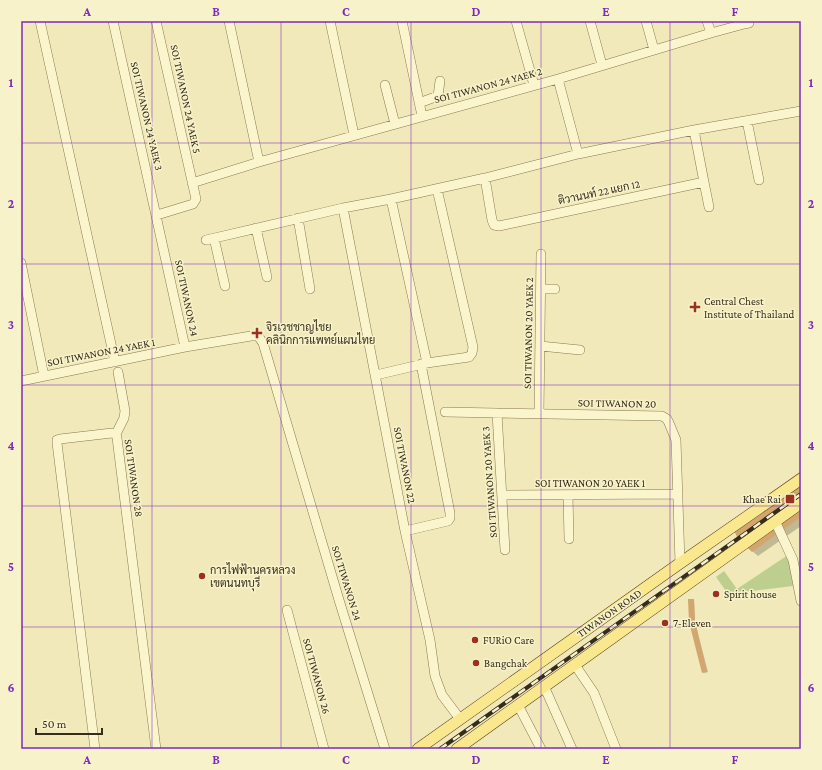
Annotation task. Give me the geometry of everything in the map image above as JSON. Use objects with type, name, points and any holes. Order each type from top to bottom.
[{"type":"main road","name":"TIWANON ROAD","points":[[418,749],[801,479]]},
{"type":"main road","name":"TIWANON ROAD","points":[[457,749],[801,503]]},
{"type":"street","points":[[40,21],[115,362]]},
{"type":"street","name":"SOI TIWANON 24 YAEK 3","points":[[113,21],[157,216]]},
{"type":"street","name":"SOI TIWANON 24 YAEK 5","points":[[156,21],[192,183]]},
{"type":"street","points":[[157,216],[193,204],[196,196],[192,183],[259,162],[229,21]]},
{"type":"street","points":[[330,21],[354,135]]},
{"type":"street","points":[[402,21],[422,116]]},
{"type":"street","points":[[516,21],[534,85]]},
{"type":"street","points":[[590,21],[602,66]]},
{"type":"street","points":[[646,21],[654,50]]},
{"type":"street","points":[[707,21],[711,33]]},
{"type":"street","name":"SOI TIWANON 24 YAEK 2","points":[[259,162],[558,79],[750,22]]},
{"type":"street","points":[[558,79],[578,154]]},
{"type":"street","points":[[419,103],[438,96],[440,81]]},
{"type":"street","points":[[385,85],[395,124]]},
{"type":"street","points":[[225,286],[210,239],[343,208],[486,178],[578,154],[694,130],[800,112],[801,122]]},
{"type":"street","points":[[747,121],[759,180]]},
{"type":"street","points":[[694,130],[708,207]]},
{"type":"street","name":"ติวานนท์ 22 แยก 12","points":[[486,178],[492,220],[494,225],[499,226],[704,182]]},
{"type":"street","points":[[376,375],[424,364],[469,357],[472,354],[473,347],[437,189]]},
{"type":"street","points":[[391,199],[424,364],[450,513],[450,518],[448,521],[405,531]]},
{"type":"street","name":"SOI TIWANON 22","points":[[343,208],[405,531],[430,640],[435,676],[442,695],[460,720]]},
{"type":"street","name":"SOI TIWANON 24","points":[[157,216],[185,347],[251,336],[258,336],[263,343],[385,749]]},
{"type":"street","points":[[298,218],[310,289]]},
{"type":"street","points":[[256,228],[267,277]]},
{"type":"street","name":"SOI TIWANON 20 YAEK 2","points":[[539,413],[541,254]]},
{"type":"street","points":[[21,263],[44,376]]},
{"type":"street","points":[[541,289],[555,289]]},
{"type":"street","points":[[540,346],[580,350]]},
{"type":"street","name":"SOI TIWANON 24 YAEK 1","points":[[21,381],[185,347]]},
{"type":"street","points":[[116,434],[124,418],[125,411],[118,372]]},
{"type":"street","name":"SOI TIWANON 20","points":[[445,412],[662,416],[667,419],[676,440],[680,563]]},
{"type":"street","name":"SOI TIWANON 20 YAEK 3","points":[[497,413],[505,550]]},
{"type":"street","name":"SOI TIWANON 28","points":[[95,749],[57,443],[60,439],[112,432],[116,434],[156,749]]},
{"type":"street","name":"SOI TIWANON 20 YAEK 1","points":[[502,496],[678,494]]},
{"type":"street","points":[[568,495],[569,539]]},
{"type":"street","points":[[775,521],[797,559],[801,601]]},
{"type":"street","name":"SOI TIWANON 26","points":[[287,610],[324,749]]},
{"type":"street","points":[[575,665],[594,693],[616,749]]},
{"type":"street","points":[[544,686],[572,749]]},
{"type":"street","points":[[518,705],[541,749]]},
{"type":"green space","points":[[788,555],[793,586],[728,594],[716,577],[724,571],[737,589]]},
{"type":"building","points":[[801,471],[801,517],[752,552],[738,539],[730,522]]},
{"type":"building","points":[[688,599],[694,599],[695,621],[707,672],[702,673],[689,622]]},
{"type":"railway","points":[[440,749],[801,494]]},
{"type":"place","name":"Central Chest Institute of Thailand","points":[[695,307]]},
{"type":"place","name":"จิรเวชชาญไชย คลินิกการแพทย์แผนไทย","points":[[257,333]]},
{"type":"place","name":"Khae Rai","points":[[790,499]]},
{"type":"place","name":"การไฟฟ้านครหลวง เขตนนทบุรี","points":[[202,576]]},
{"type":"place","name":"Spirit house","points":[[716,594]]},
{"type":"place","name":"7-Eleven","points":[[665,623]]},
{"type":"place","name":"FURiO Care","points":[[475,640]]},
{"type":"place","name":"Bangchak","points":[[476,663]]}]
